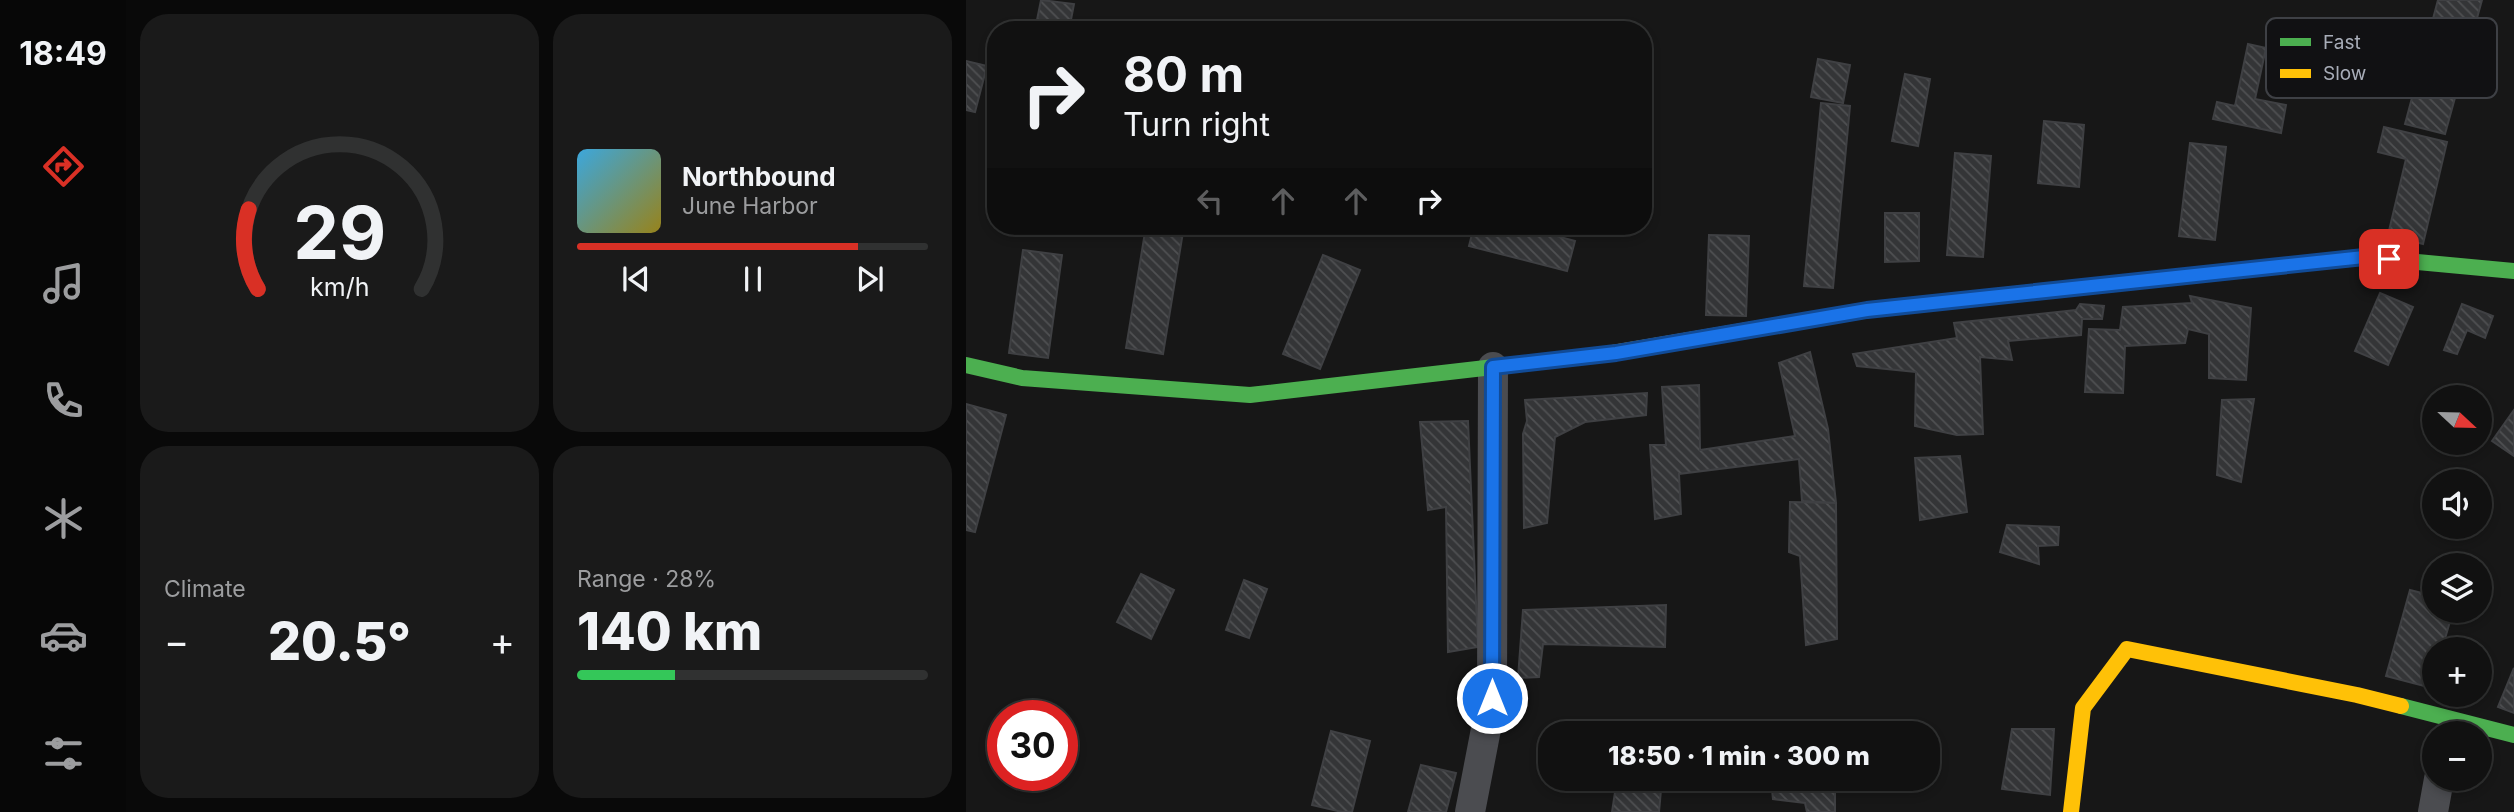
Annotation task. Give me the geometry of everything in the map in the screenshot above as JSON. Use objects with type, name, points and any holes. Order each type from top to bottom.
[{"type":"street","points":[[966,365],[1022,377],[1250,395],[1616,353],[1867,310],[2364,257],[2514,271]]},
{"type":"street","points":[[1470,812],[1492,698],[1493,367]]},
{"type":"street","points":[[2071,812],[2083,708],[2127,649],[2357,695],[2434,721]]},
{"type":"street","points":[[2492,732],[2514,735]]},
{"type":"street","points":[[2433,812],[2437,791]]},
{"type":"building","points":[[1041,0],[1074,4],[1071,21],[1037,21]]},
{"type":"building","points":[[2438,0],[2482,0],[2477,18],[2433,18]]},
{"type":"building","points":[[2248,44],[2266,48],[2255,99],[2286,105],[2281,133],[2213,119],[2217,102],[2235,106]]},
{"type":"building","points":[[1818,59],[1850,65],[1843,103],[1811,97]]},
{"type":"building","points":[[966,61],[987,66],[975,112],[966,110]]},
{"type":"building","points":[[1905,74],[1930,79],[1918,146],[1892,141]]},
{"type":"building","points":[[2412,98],[2455,98],[2445,134],[2405,124]]},
{"type":"building","points":[[1821,103],[1850,106],[1833,288],[1804,286]]},
{"type":"building","points":[[2044,121],[2084,125],[2079,187],[2038,183]]},
{"type":"building","points":[[2384,127],[2447,142],[2423,244],[2388,235],[2406,159],[2378,152]]},
{"type":"building","points":[[2190,143],[2226,147],[2215,240],[2179,236]]},
{"type":"building","points":[[1955,153],[1991,156],[1983,257],[1947,255]]},
{"type":"building","points":[[1885,213],[1919,213],[1919,261],[1885,262]]},
{"type":"building","points":[[1145,235],[1183,235],[1163,354],[1126,348]]},
{"type":"building","points":[[1472,235],[1553,235],[1575,241],[1567,271],[1469,246]]},
{"type":"building","points":[[1709,235],[1749,236],[1746,316],[1706,315]]},
{"type":"building","points":[[1023,250],[1062,255],[1048,358],[1009,353]]},
{"type":"building","points":[[1323,255],[1360,270],[1320,369],[1283,354]]},
{"type":"building","points":[[2380,293],[2413,307],[2388,365],[2355,351]]},
{"type":"building","points":[[2190,296],[2251,308],[2246,380],[2209,378],[2209,334],[2188,329],[2185,343],[2125,346],[2123,393],[2085,392],[2089,329],[2120,330],[2123,307],[2192,303]]},
{"type":"building","points":[[2080,304],[2104,306],[2102,319],[2082,319],[2081,335],[2008,341],[2012,360],[1980,357],[1983,434],[1957,435],[1915,426],[1916,372],[1857,366],[1853,354],[1957,338],[1954,323],[2076,310]]},
{"type":"building","points":[[2462,304],[2493,316],[2485,338],[2467,330],[2457,354],[2444,350]]},
{"type":"building","points":[[1810,352],[1828,429],[1836,503],[1802,501],[1799,459],[1679,474],[1681,514],[1655,519],[1650,445],[1666,445],[1662,387],[1699,385],[1700,450],[1795,436],[1779,363]]},
{"type":"building","points":[[1647,393],[1646,415],[1585,422],[1555,437],[1547,523],[1524,528],[1523,434],[1527,421],[1525,400]]},
{"type":"building","points":[[2254,399],[2241,482],[2217,475],[2222,400]]},
{"type":"building","points":[[966,404],[1006,415],[975,532],[966,530]]},
{"type":"building","points":[[2514,410],[2514,456],[2492,441]]},
{"type":"building","points":[[1468,421],[1478,647],[1448,652],[1446,507],[1428,510],[1420,422]]},
{"type":"building","points":[[1960,456],[1967,512],[1920,520],[1915,458]]},
{"type":"building","points":[[1790,502],[1836,503],[1837,639],[1806,645],[1800,556],[1789,552]]},
{"type":"building","points":[[2007,525],[2059,527],[2058,545],[2038,546],[2039,564],[2000,552]]},
{"type":"building","points":[[1141,574],[1174,590],[1151,639],[1117,622]]},
{"type":"building","points":[[1244,580],[1267,589],[1249,638],[1226,630]]},
{"type":"building","points":[[2410,590],[2422,593],[2422,623],[2450,623],[2445,637],[2422,637],[2422,685],[2386,676]]},
{"type":"building","points":[[1666,605],[1665,647],[1543,644],[1539,677],[1518,678],[1523,610]]},
{"type":"building","points":[[2514,668],[2514,713],[2498,707]]},
{"type":"building","points":[[2012,729],[2054,729],[2050,795],[2002,789]]},
{"type":"building","points":[[1331,731],[1370,741],[1352,812],[1312,805]]},
{"type":"building","points":[[1421,765],[1456,773],[1446,812],[1408,812]]},
{"type":"building","points":[[1615,791],[1661,791],[1659,812],[1612,812]]},
{"type":"building","points":[[1772,791],[1835,791],[1835,812],[1807,812],[1805,803],[1773,799]]},
{"type":"traffic: fast","points":[[2091,286],[2364,257],[2514,271]]},
{"type":"traffic: fast","points":[[966,365],[1022,378],[1250,395],[1607,354]]},
{"type":"traffic: fast","points":[[2401,706],[2514,735]]},
{"type":"traffic: slow","points":[[1607,354],[1867,310],[2091,286]]},
{"type":"traffic: slow","points":[[2071,812],[2083,708],[2127,649],[2401,706]]},
{"type":"route","points":[[1492,698],[1493,367],[1616,353],[1867,310],[2364,257],[2389,259]]}]
